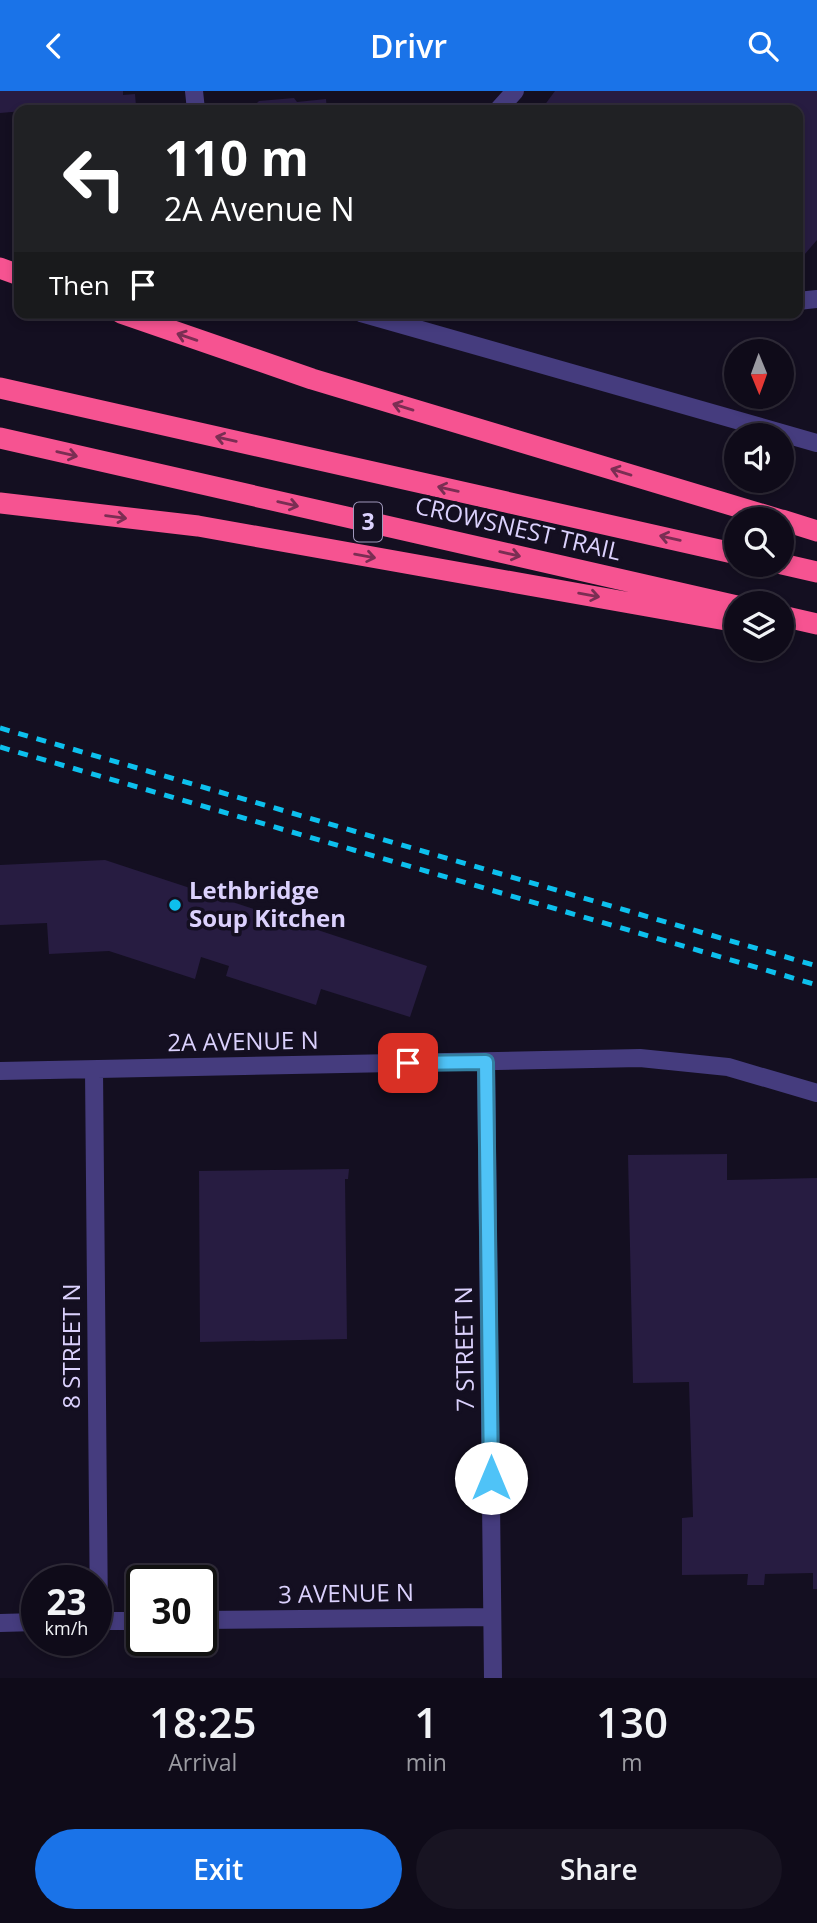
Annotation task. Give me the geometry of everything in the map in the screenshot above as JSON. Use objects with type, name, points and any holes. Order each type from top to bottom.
[{"type":"highway","points":[[138,319],[312,379],[738,507]]},
{"type":"highway","name":"CROWSNEST TRAIL","points":[[0,388],[724,551]]},
{"type":"highway","name":"CROWSNEST TRAIL","points":[[0,438],[724,603]]},
{"type":"highway","points":[[0,503],[198,526],[724,620]]},
{"type":"highway","points":[[794,524],[817,531]]},
{"type":"highway","points":[[794,567],[817,572]]},
{"type":"highway","points":[[794,619],[817,624]]},
{"type":"highway","points":[[794,632],[817,636]]},
{"type":"street","points":[[502,105],[514,91]]},
{"type":"street","points":[[382,319],[817,443]]},
{"type":"street","name":"2A AVENUE N","points":[[0,1071],[640,1058],[684,1060],[728,1067],[817,1093]]},
{"type":"street","name":"7 STREET N","points":[[486,1062],[493,1678]]},
{"type":"street","name":"8 STREET N","points":[[94,1070],[98,1565]]},
{"type":"street","name":"3 AVENUE N","points":[[217,1620],[492,1617]]},
{"type":"street","points":[[0,1623],[21,1622]]},
{"type":"building","points":[[0,91],[123,91],[123,95],[135,94],[136,105],[14,105],[14,112],[0,113]]},
{"type":"building","points":[[555,91],[817,91],[817,240],[803,256],[803,105],[545,105]]},
{"type":"building","points":[[294,98],[297,102],[326,99],[327,105],[255,105],[259,101]]},
{"type":"building","name":"Lethbridge Soup Kitchen","points":[[105,860],[427,966],[410,1017],[321,989],[316,1005],[226,976],[229,966],[201,957],[195,979],[109,951],[49,954],[47,923],[0,925],[0,865]]},
{"type":"building","points":[[727,1154],[727,1180],[817,1178],[817,1589],[813,1589],[813,1573],[765,1574],[764,1585],[747,1585],[748,1574],[682,1575],[682,1518],[693,1517],[689,1382],[633,1383],[628,1155]]},
{"type":"building","points":[[349,1169],[348,1179],[345,1179],[347,1339],[200,1342],[199,1171]]},
{"type":"railway","points":[[0,728],[817,966]]},
{"type":"railway","points":[[0,747],[817,985]]},
{"type":"place","name":"Lethbridge Soup Kitchen","points":[[175,905]]},
{"type":"route","points":[[408,1063],[486,1062],[491,1478]]}]
